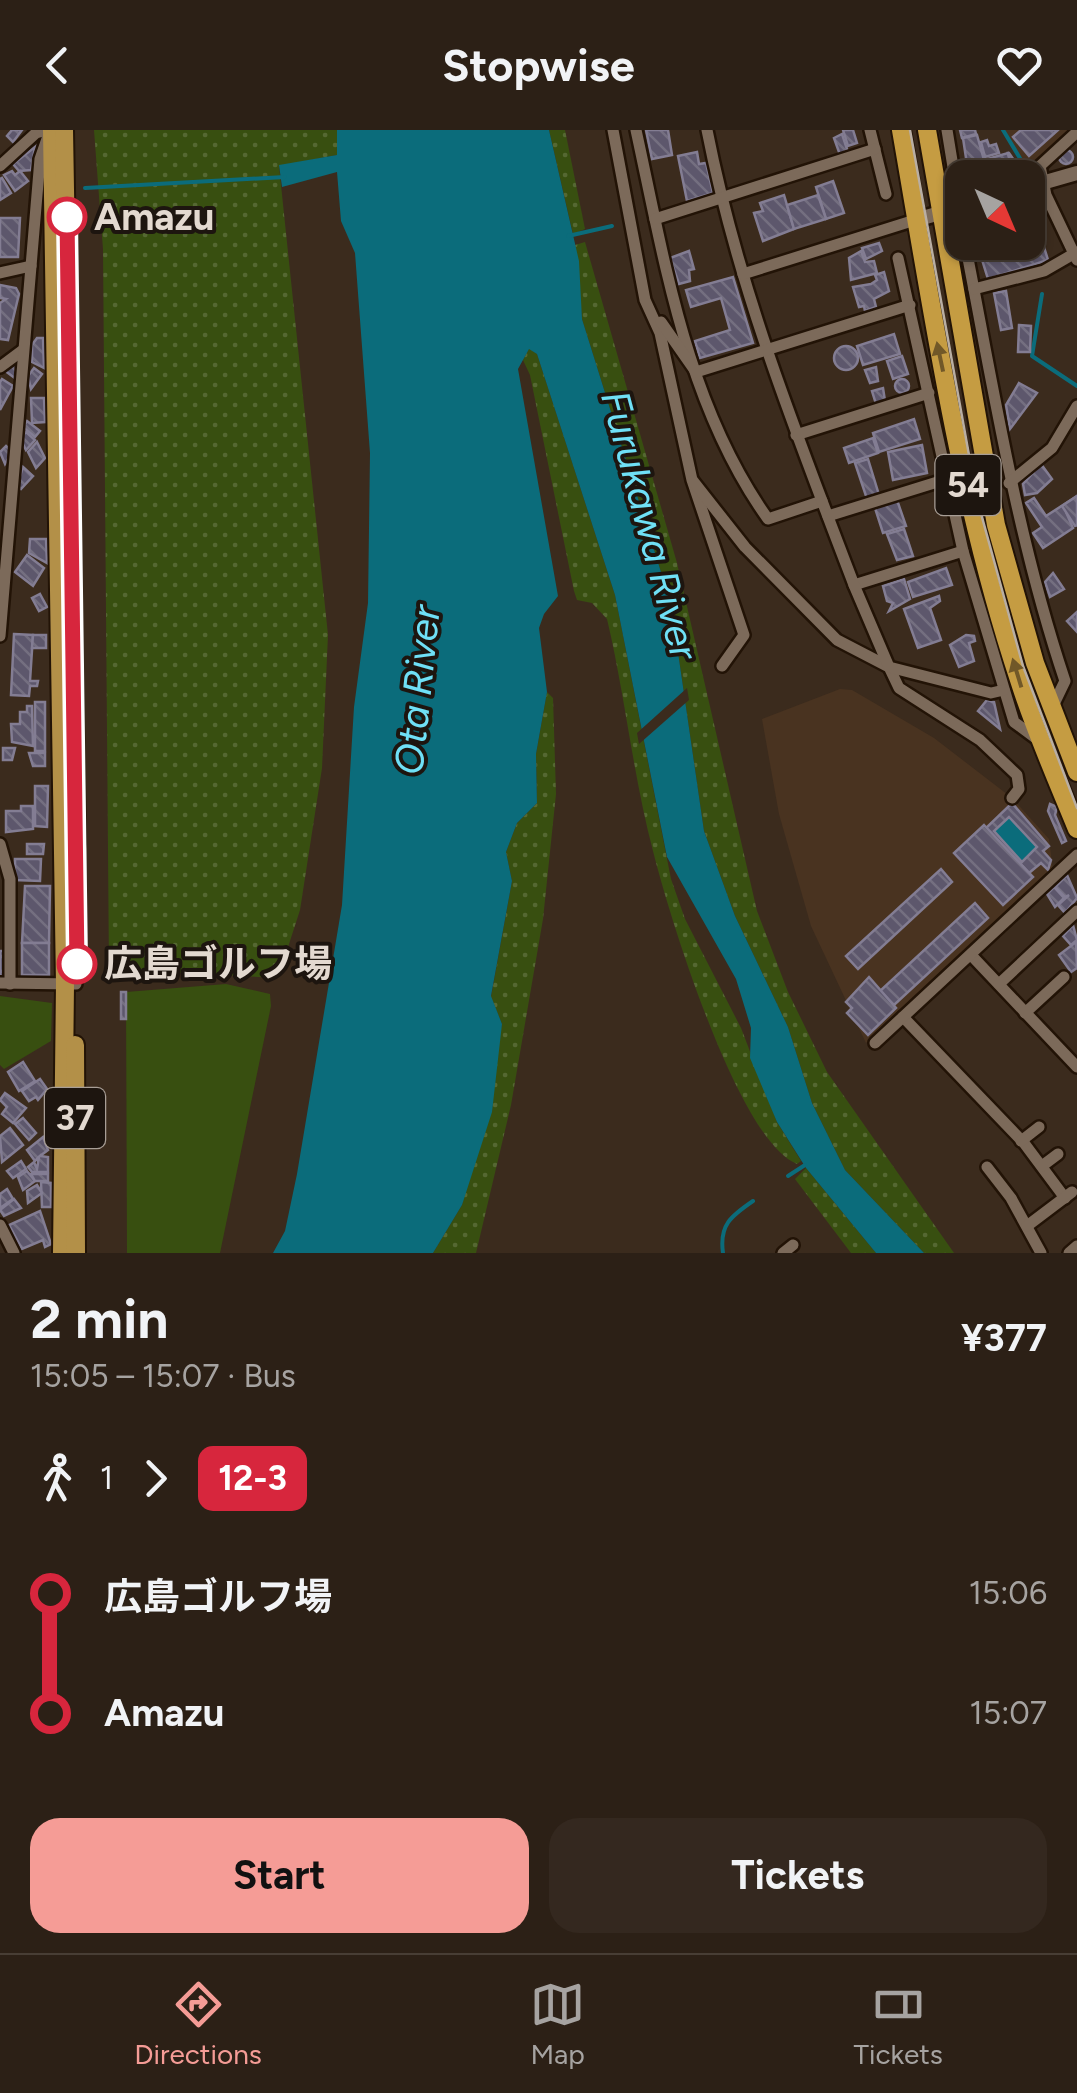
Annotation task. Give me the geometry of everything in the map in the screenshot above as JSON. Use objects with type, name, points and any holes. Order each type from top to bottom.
[{"type":"highway","name":"54","points":[[901,130],[930,308],[970,498],[1018,679],[1077,829]]},
{"type":"highway","name":"54","points":[[927,130],[985,476],[1052,708],[1077,772]]},
{"type":"main road","name":"37","points":[[50,130],[76,1253]]},
{"type":"main road","name":"37","points":[[62,1253],[71,984],[64,130]]},
{"type":"street","points":[[0,166],[36,133],[50,130]]},
{"type":"street","points":[[0,636],[40,158],[50,130]]},
{"type":"street","points":[[614,130],[645,300],[660,333],[692,480],[744,635],[722,666]]},
{"type":"street","points":[[636,130],[696,372],[731,462],[768,519],[822,501]]},
{"type":"street","points":[[707,130],[720,199],[765,352],[889,667],[899,688],[980,740],[1011,768],[1019,789],[1012,798]]},
{"type":"street","points":[[870,130],[886,194]]},
{"type":"street","points":[[947,130],[952,160]]},
{"type":"street","points":[[1045,161],[1077,132]]},
{"type":"street","points":[[655,219],[875,150]]},
{"type":"street","points":[[1045,182],[1077,173]]},
{"type":"street","points":[[974,288],[1044,272],[1076,255],[1045,184]]},
{"type":"street","points":[[742,274],[945,212]]},
{"type":"street","points":[[898,258],[962,551],[1014,722],[1041,742]]},
{"type":"street","points":[[968,260],[1013,498],[1038,600],[1065,682]]},
{"type":"street","points":[[0,273],[31,266]]},
{"type":"street","points":[[954,298],[978,312]]},
{"type":"street","points":[[645,300],[696,372]]},
{"type":"street","points":[[696,372],[910,305]]},
{"type":"street","points":[[915,327],[930,308]]},
{"type":"street","points":[[0,367],[23,350]]},
{"type":"street","points":[[796,435],[928,393]]},
{"type":"street","points":[[1010,483],[1052,448],[1077,406]]},
{"type":"street","points":[[985,476],[1013,498]]},
{"type":"street","points":[[947,479],[970,498]]},
{"type":"street","points":[[828,516],[947,479]]},
{"type":"street","points":[[692,480],[745,548],[836,640],[889,667],[990,694],[1004,690]]},
{"type":"street","points":[[854,585],[962,551]]},
{"type":"street","points":[[1052,708],[1065,682],[1077,671]]},
{"type":"street","points":[[0,844],[10,879],[5,984],[71,984]]},
{"type":"street","points":[[875,1043],[1077,856]]},
{"type":"street","points":[[999,984],[1077,911]]},
{"type":"street","points":[[971,954],[1077,1067]]},
{"type":"street","points":[[1025,1013],[1064,977]]},
{"type":"street","points":[[903,1017],[1068,1195],[1027,1226]]},
{"type":"street","points":[[1021,1141],[1039,1127]]},
{"type":"street","points":[[1042,1166],[1058,1154]]},
{"type":"street","points":[[987,1167],[1041,1253]]},
{"type":"street","points":[[0,1225],[14,1253]]},
{"type":"street","points":[[1068,1253],[1077,1246]]},
{"type":"shaded area","points":[[1005,130],[1075,130],[1041,160],[1023,160]]},
{"type":"shaded area","points":[[840,689],[852,690],[934,738],[1012,798],[1049,839],[1053,871],[866,1043],[811,926],[779,814],[762,719]]},
{"type":"green space","points":[[94,130],[337,130],[337,155],[279,166],[328,635],[322,768],[300,910],[278,978],[109,969],[103,249]]},
{"type":"green space","points":[[549,130],[565,130],[585,229],[573,234]]},
{"type":"green space","points":[[585,242],[677,563],[757,911],[788,992],[827,1072],[954,1253],[924,1253],[845,1170],[812,1103],[788,1027],[735,916],[704,831],[671,604],[582,319],[575,245]]},
{"type":"green space","points":[[529,348],[537,354],[615,595],[671,879],[685,919],[741,1028],[777,1122],[801,1161],[797,1164],[775,1147],[730,1072],[674,924],[646,822],[607,619],[592,603],[577,600],[574,591],[530,375],[523,360]]},
{"type":"green space","points":[[547,692],[553,698],[556,794],[543,919],[511,1105],[476,1253],[433,1253],[462,1205],[502,1024],[491,997],[512,881],[506,852],[517,823],[537,803],[536,754]]},
{"type":"green space","points":[[226,984],[270,994],[271,1006],[220,1253],[127,1253],[126,992]]},
{"type":"green space","points":[[0,996],[52,1003],[51,1041],[4,1069],[0,1065]]},
{"type":"green space","points":[[806,1168],[876,1253],[851,1253],[795,1179]]},
{"type":"water","name":"Ota River","points":[[337,130],[549,130],[579,261],[582,319],[671,604],[704,831],[735,916],[788,1027],[812,1103],[845,1170],[924,1253],[876,1253],[806,1168],[777,1122],[750,1058],[751,1028],[736,979],[667,857],[615,595],[537,354],[529,349],[518,369],[558,596],[539,628],[547,692],[536,754],[537,803],[517,823],[506,852],[512,881],[491,996],[502,1024],[492,1112],[462,1205],[433,1253],[273,1253],[285,1231],[297,1174],[342,905],[354,707],[368,603],[370,453],[355,253],[341,221],[337,172],[282,187],[279,165],[337,155]]},
{"type":"water","points":[[1009,817],[1037,847],[1022,862],[994,831]]},
{"type":"pier","points":[[687,688],[689,700],[639,744],[637,733]]},
{"type":"building","points":[[12,130],[22,130],[13,142],[7,136]]},
{"type":"building","points":[[646,130],[668,130],[672,155],[652,159]]},
{"type":"building","points":[[843,130],[853,130],[857,143],[848,146]]},
{"type":"building","points":[[960,130],[975,130],[976,134],[962,138]]},
{"type":"building","points":[[1021,130],[1058,130],[1029,156],[1013,137]]},
{"type":"building","points":[[842,134],[848,152],[840,155],[834,138]]},
{"type":"building","points":[[977,135],[984,160],[966,160],[963,138]]},
{"type":"building","points":[[987,140],[989,146],[996,144],[999,153],[985,157],[981,142]]},
{"type":"building","points":[[35,147],[31,170],[19,171],[13,164]]},
{"type":"building","points":[[1066,150],[1073,157],[1066,164],[1059,157]]},
{"type":"building","points":[[697,152],[699,164],[706,163],[713,193],[687,201],[678,156]]},
{"type":"building","points":[[1008,153],[1010,160],[984,160]]},
{"type":"building","points":[[12,171],[15,175],[20,171],[28,181],[15,191],[4,175]]},
{"type":"building","points":[[0,179],[11,193],[0,200]]},
{"type":"building","points":[[833,181],[844,213],[826,219],[816,187]]},
{"type":"building","points":[[784,195],[794,229],[763,241],[754,213],[763,211],[760,203]]},
{"type":"building","points":[[818,195],[826,219],[794,229],[787,205]]},
{"type":"building","points":[[0,218],[20,218],[18,257],[0,257]]},
{"type":"building","points":[[879,243],[882,251],[866,259],[862,248]]},
{"type":"building","points":[[1045,250],[1048,260],[988,279],[982,260],[1045,260]]},
{"type":"building","points":[[689,251],[694,269],[689,270],[690,281],[679,284],[670,258]]},
{"type":"building","points":[[861,251],[865,262],[874,261],[877,273],[851,280],[849,258]]},
{"type":"building","points":[[884,272],[889,291],[874,299],[876,307],[865,311],[864,306],[859,307],[853,287],[871,284],[877,280],[875,275]]},
{"type":"building","points":[[733,277],[753,343],[700,358],[695,341],[730,330],[721,298],[691,307],[686,290]]},
{"type":"building","points":[[0,285],[16,288],[19,294],[8,340],[0,339],[0,303],[6,299],[0,298]]},
{"type":"building","points":[[1006,291],[1012,328],[1001,330],[994,293]]},
{"type":"building","points":[[1019,325],[1031,326],[1030,352],[1018,352]]},
{"type":"building","points":[[894,334],[900,354],[863,365],[857,346]]},
{"type":"building","points":[[37,338],[43,338],[44,368],[32,362],[32,345]]},
{"type":"building","points":[[846,346],[855,349],[855,367],[846,370],[837,367],[834,358],[837,349]]},
{"type":"building","points":[[902,356],[908,374],[893,379],[887,361]]},
{"type":"building","points":[[18,360],[16,379],[4,370]]},
{"type":"building","points":[[876,367],[878,381],[870,383],[865,370]]},
{"type":"building","points":[[34,368],[42,374],[31,389],[28,376]]},
{"type":"building","points":[[2,379],[13,386],[0,410],[0,382]]},
{"type":"building","points":[[902,379],[909,386],[902,393],[895,386]]},
{"type":"building","points":[[1019,383],[1037,393],[1010,429],[1006,405]]},
{"type":"building","points":[[883,388],[885,401],[876,404],[872,391]]},
{"type":"building","points":[[31,398],[44,398],[45,422],[32,423]]},
{"type":"building","points":[[914,419],[920,439],[879,452],[873,433]]},
{"type":"building","points":[[27,421],[40,431],[35,437],[23,427]]},
{"type":"building","points":[[26,432],[35,440],[26,450],[20,438]]},
{"type":"building","points":[[873,438],[878,453],[849,463],[844,448]]},
{"type":"building","points":[[37,442],[45,458],[36,468],[28,452]]},
{"type":"building","points":[[922,445],[927,473],[893,480],[888,452]]},
{"type":"building","points":[[6,446],[12,452],[5,464],[0,452]]},
{"type":"building","points":[[868,459],[879,495],[867,499],[855,463]]},
{"type":"building","points":[[1041,464],[1052,479],[1037,493],[1025,495],[1023,484]]},
{"type":"building","points":[[23,467],[33,476],[21,489],[17,485]]},
{"type":"building","points":[[1077,496],[1077,525],[1066,512],[1073,528],[1043,548],[1033,533],[1042,527],[1026,503],[1034,498],[1046,516]]},
{"type":"building","points":[[1077,496],[1077,525],[1075,526],[1062,506]]},
{"type":"building","points":[[897,500],[906,526],[883,533],[875,508]]},
{"type":"building","points":[[904,529],[913,556],[897,560],[887,534]]},
{"type":"building","points":[[30,539],[46,539],[47,563],[29,553]]},
{"type":"building","points":[[27,555],[44,568],[33,586],[15,572]]},
{"type":"building","points":[[946,568],[952,585],[913,597],[908,582]]},
{"type":"building","points":[[1053,573],[1064,589],[1050,597],[1045,582]]},
{"type":"building","points":[[904,579],[910,599],[889,611],[893,603],[887,601],[883,586]]},
{"type":"building","points":[[40,594],[47,607],[39,611],[32,598]]},
{"type":"building","points":[[939,596],[940,601],[930,608],[941,640],[918,648],[904,609]]},
{"type":"building","points":[[1077,612],[1077,632],[1067,621]]},
{"type":"building","points":[[14,634],[33,635],[30,681],[38,681],[37,686],[30,686],[29,696],[11,695]]},
{"type":"building","points":[[33,635],[46,635],[46,648],[32,648]]},
{"type":"building","points":[[966,635],[974,636],[975,641],[969,643],[974,661],[959,667],[950,645]]},
{"type":"building","points":[[987,700],[994,702],[1000,729],[978,711]]},
{"type":"building","points":[[35,702],[45,702],[45,751],[35,751]]},
{"type":"building","points":[[27,706],[32,706],[33,746],[12,742],[11,724],[20,724],[20,712],[27,712]]},
{"type":"building","points":[[3,748],[15,748],[12,760],[3,760]]},
{"type":"building","points":[[29,753],[45,753],[45,766],[33,766]]},
{"type":"building","points":[[35,786],[48,786],[47,827],[35,826]]},
{"type":"building","points":[[1012,803],[1049,846],[1043,851],[1051,860],[1048,870],[1041,863],[1029,873],[986,828]],"holes":[[[1009,817],[1037,847],[1022,862],[994,831]]]},
{"type":"building","points":[[1050,804],[1057,807],[1055,815],[1066,841],[1062,843],[1048,811]]},
{"type":"building","points":[[21,806],[33,806],[33,829],[6,832],[6,811],[21,811]]},
{"type":"building","points":[[984,825],[1033,877],[1003,905],[954,853]]},
{"type":"building","points":[[27,844],[44,844],[43,854],[27,854]]},
{"type":"building","points":[[15,859],[41,859],[40,881],[15,880]]},
{"type":"building","points":[[941,869],[952,882],[858,969],[846,956]]},
{"type":"building","points":[[1067,875],[1077,898],[1065,913],[1058,905],[1069,895],[1065,897],[1055,887]]},
{"type":"building","points":[[25,886],[50,886],[49,943],[22,943]]},
{"type":"building","points":[[1054,887],[1064,898],[1055,907],[1047,894]]},
{"type":"building","points":[[975,903],[988,918],[894,1005],[880,991]]},
{"type":"building","points":[[1073,925],[1077,940],[1071,945],[1063,936]]},
{"type":"building","points":[[1076,942],[1077,968],[1071,972],[1059,955]]},
{"type":"building","points":[[22,943],[49,943],[49,975],[22,975]]},
{"type":"building","points":[[0,951],[5,951],[5,976],[0,976]]},
{"type":"building","points":[[869,977],[896,1008],[868,1035],[847,1013],[852,1008],[846,1002]]},
{"type":"building","points":[[121,992],[126,992],[126,1019],[121,1019]]},
{"type":"building","points":[[23,1062],[35,1081],[19,1091],[8,1072]]},
{"type":"building","points":[[40,1079],[47,1089],[38,1100],[36,1097],[29,1101],[22,1091]]},
{"type":"building","points":[[5,1093],[26,1108],[13,1123],[2,1114],[7,1107],[0,1100]]},
{"type":"building","points":[[23,1118],[36,1133],[29,1140],[15,1124]]},
{"type":"building","points":[[10,1128],[23,1145],[2,1162],[0,1136]]},
{"type":"building","points":[[43,1137],[48,1150],[40,1156],[48,1157],[48,1172],[32,1172],[28,1167],[34,1162],[37,1169],[39,1157],[35,1161],[27,1150]]},
{"type":"building","points":[[21,1161],[26,1169],[13,1178],[7,1171]]},
{"type":"building","points":[[27,1171],[35,1181],[23,1190],[18,1177]]},
{"type":"building","points":[[31,1174],[48,1174],[48,1181],[35,1181]]},
{"type":"building","points":[[41,1182],[51,1183],[51,1207],[42,1207]]},
{"type":"building","points":[[37,1185],[42,1193],[28,1203],[27,1191]]},
{"type":"building","points":[[7,1189],[13,1199],[0,1208],[0,1194]]},
{"type":"building","points":[[14,1199],[21,1208],[4,1216],[0,1210]]},
{"type":"building","points":[[40,1211],[51,1244],[45,1247],[43,1240],[22,1249],[9,1225]]},
{"type":"waterway","points":[[1003,130],[1021,160]]},
{"type":"waterway","points":[[85,188],[285,177]]},
{"type":"waterway","points":[[568,236],[612,226]]},
{"type":"waterway","points":[[1042,294],[1032,356],[1077,386]]},
{"type":"waterway","points":[[788,1176],[805,1165]]},
{"type":"waterway","points":[[723,1253],[728,1222],[753,1201]]},
{"type":"tram line","points":[[910,130],[977,499],[1023,666],[1077,808]]},
{"type":"bus line","name":"12-3","points":[[67,217],[77,964]]},
{"type":"place","name":"Amazu","points":[[67,217]]},
{"type":"place","name":"広島ゴルフ場","points":[[77,964]]},
{"type":"water label","name":"Furukawa River","points":[[650,525]]}]
